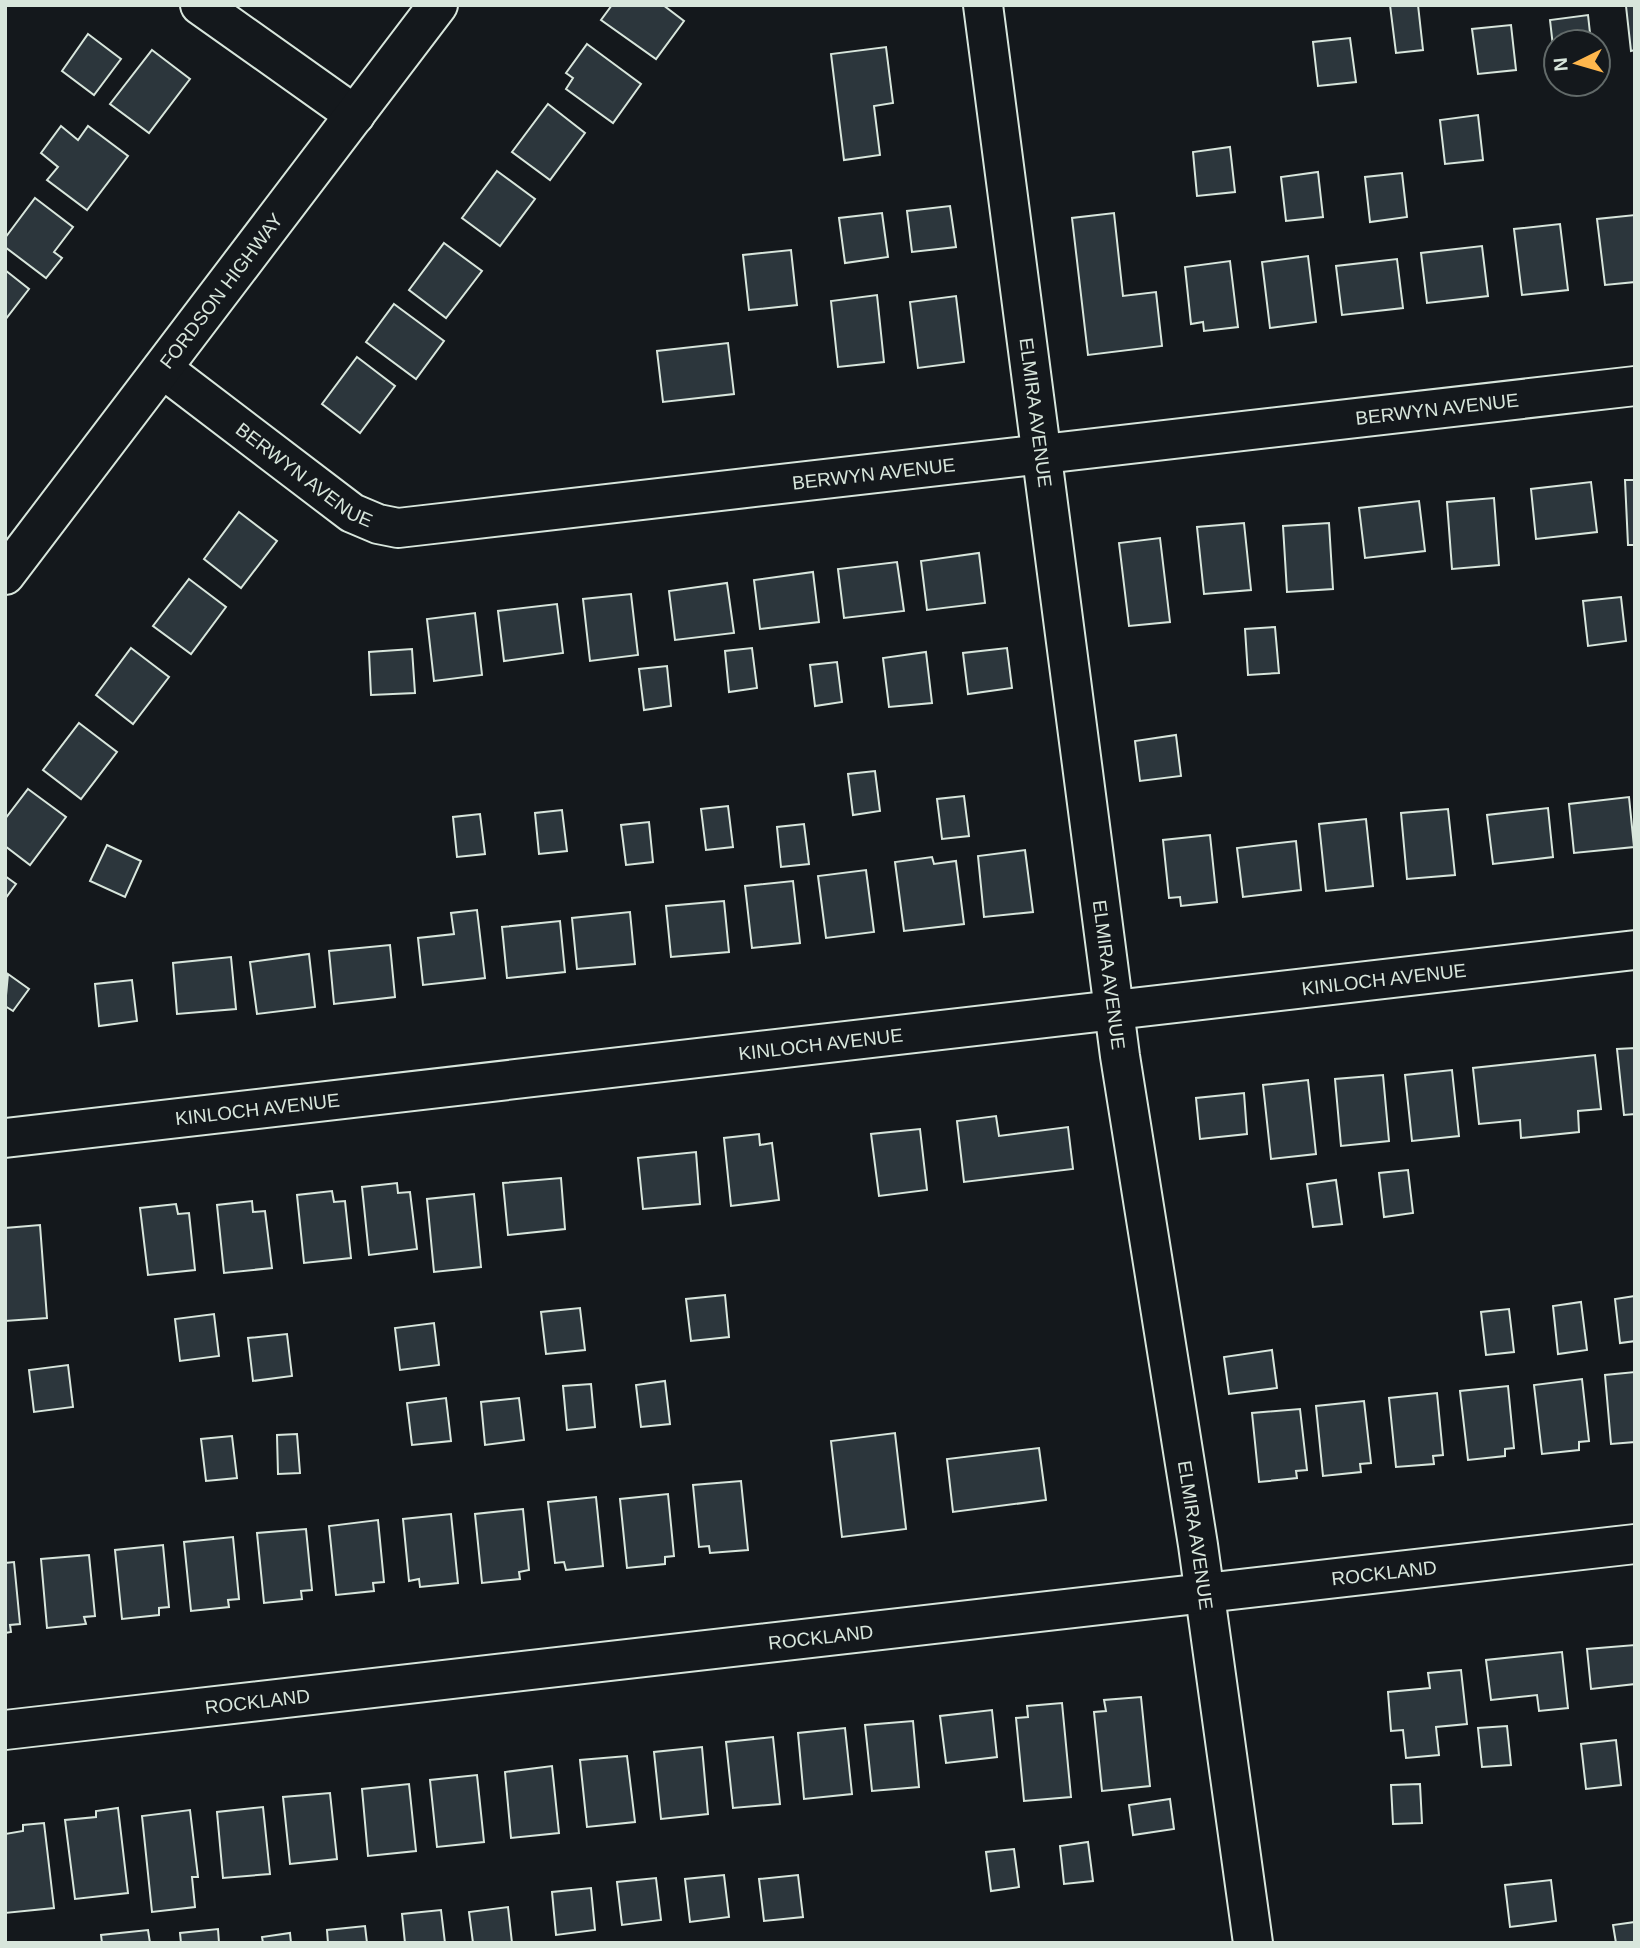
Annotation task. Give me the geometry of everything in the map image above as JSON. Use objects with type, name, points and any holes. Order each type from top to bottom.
[{"type":"street","points":[[200,5],[355,115]]},
{"type":"street","name":"FORDSON HIGHWAY","points":[[5,575],[438,5]]},
{"type":"street","name":"ELMIRA AVENUE","points":[[983,5],[1114,1009],[1205,1593],[1252,1943]]},
{"type":"street","name":"BERWYN AVENUE","points":[[163,369],[352,513],[378,524],[398,528],[1635,386]]},
{"type":"street","name":"KINLOCH AVENUE","points":[[5,1138],[1635,950]]},
{"type":"street","name":"ROCKLAND","points":[[5,1730],[1635,1544]]},
{"type":"building","points":[[612,5],[663,5],[684,21],[656,59],[601,20]]},
{"type":"building","points":[[1390,5],[1418,5],[1423,50],[1396,53]]},
{"type":"building","points":[[1635,5],[1635,50],[1631,51],[1626,6]]},
{"type":"building","points":[[1588,15],[1589,28],[1551,28],[1550,20]]},
{"type":"building","points":[[1511,25],[1516,70],[1478,74],[1472,29]]},
{"type":"building","points":[[88,34],[121,59],[94,95],[62,71]]},
{"type":"building","points":[[1350,38],[1356,82],[1318,86],[1313,42]]},
{"type":"building","points":[[587,44],[641,84],[613,123],[566,89],[573,78],[566,73]]},
{"type":"building","points":[[886,47],[893,103],[874,106],[880,155],[844,160],[831,54]]},
{"type":"building","points":[[152,50],[190,79],[149,133],[110,104]]},
{"type":"building","points":[[548,104],[585,133],[550,180],[512,152]]},
{"type":"building","points":[[1478,115],[1483,160],[1445,164],[1440,120]]},
{"type":"building","points":[[61,126],[78,140],[88,126],[128,156],[87,210],[47,180],[58,167],[41,153]]},
{"type":"building","points":[[1230,147],[1235,192],[1197,196],[1193,152]]},
{"type":"building","points":[[497,171],[535,199],[500,246],[462,218]]},
{"type":"building","points":[[1318,172],[1323,217],[1286,221],[1281,177]]},
{"type":"building","points":[[1402,173],[1407,217],[1370,222],[1365,177]]},
{"type":"building","points":[[35,198],[73,227],[54,252],[62,258],[46,278],[5,247],[5,238]]},
{"type":"building","points":[[950,206],[956,247],[912,252],[907,211]]},
{"type":"building","points":[[882,213],[888,257],[845,263],[839,218]]},
{"type":"building","points":[[1114,213],[1123,296],[1156,292],[1162,346],[1088,355],[1072,218]]},
{"type":"building","points":[[1635,215],[1635,282],[1605,285],[1597,219]]},
{"type":"building","points":[[1560,224],[1568,290],[1522,295],[1514,229]]},
{"type":"building","points":[[444,243],[482,271],[446,318],[409,290]]},
{"type":"building","points":[[1482,246],[1488,296],[1427,303],[1421,253]]},
{"type":"building","points":[[791,250],[797,305],[749,310],[743,255]]},
{"type":"building","points":[[1308,256],[1316,322],[1270,328],[1262,262]]},
{"type":"building","points":[[1397,259],[1403,308],[1342,315],[1336,266]]},
{"type":"building","points":[[1230,261],[1238,327],[1204,331],[1203,322],[1191,324],[1185,267]]},
{"type":"building","points":[[5,270],[29,289],[5,320]]},
{"type":"building","points":[[877,295],[884,362],[838,367],[831,301]]},
{"type":"building","points":[[956,296],[964,362],[918,368],[910,302]]},
{"type":"building","points":[[394,304],[444,341],[416,379],[366,342]]},
{"type":"building","points":[[728,343],[734,394],[663,402],[657,351]]},
{"type":"building","points":[[357,357],[395,386],[360,433],[322,404]]},
{"type":"building","points":[[1625,480],[1635,480],[1635,545],[1628,545]]},
{"type":"building","points":[[1591,482],[1597,532],[1536,539],[1531,489]]},
{"type":"building","points":[[1494,498],[1499,565],[1452,569],[1447,502]]},
{"type":"building","points":[[1419,501],[1425,551],[1365,558],[1359,508]]},
{"type":"building","points":[[239,512],[277,541],[241,588],[204,559]]},
{"type":"building","points":[[1244,523],[1251,590],[1204,594],[1197,527]]},
{"type":"building","points":[[1329,523],[1333,589],[1287,592],[1283,526]]},
{"type":"building","points":[[1160,538],[1170,622],[1129,626],[1119,543]]},
{"type":"building","points":[[979,553],[985,603],[927,610],[921,561]]},
{"type":"building","points":[[897,562],[904,611],[844,618],[838,569]]},
{"type":"building","points":[[813,572],[819,622],[760,629],[754,580]]},
{"type":"building","points":[[189,579],[226,607],[191,654],[153,626]]},
{"type":"building","points":[[727,583],[734,633],[675,640],[669,591]]},
{"type":"building","points":[[631,594],[638,655],[590,661],[583,599]]},
{"type":"building","points":[[1621,597],[1626,641],[1588,646],[1583,601]]},
{"type":"building","points":[[557,604],[563,653],[504,661],[498,611]]},
{"type":"building","points":[[475,613],[482,675],[434,681],[427,619]]},
{"type":"building","points":[[1275,627],[1279,673],[1248,675],[1245,629]]},
{"type":"building","points":[[131,648],[169,677],[133,724],[96,695]]},
{"type":"building","points":[[752,648],[757,688],[729,692],[725,651]]},
{"type":"building","points":[[1007,648],[1012,688],[968,694],[963,653]]},
{"type":"building","points":[[412,649],[415,693],[371,695],[369,652]]},
{"type":"building","points":[[926,652],[932,703],[889,707],[883,658]]},
{"type":"building","points":[[837,662],[842,702],[815,706],[810,665]]},
{"type":"building","points":[[667,666],[671,706],[644,710],[639,669]]},
{"type":"building","points":[[79,723],[117,752],[81,799],[43,770]]},
{"type":"building","points":[[1176,735],[1181,776],[1140,781],[1135,741]]},
{"type":"building","points":[[875,771],[880,811],[853,815],[848,774]]},
{"type":"building","points":[[28,789],[66,817],[30,865],[5,846],[5,819]]},
{"type":"building","points":[[964,796],[969,836],[942,839],[937,799]]},
{"type":"building","points":[[1629,797],[1634,847],[1574,853],[1569,804]]},
{"type":"building","points":[[728,806],[733,847],[706,850],[701,809]]},
{"type":"building","points":[[1548,808],[1553,857],[1493,864],[1487,815]]},
{"type":"building","points":[[1448,809],[1455,875],[1407,879],[1401,813]]},
{"type":"building","points":[[562,810],[567,851],[539,854],[535,813]]},
{"type":"building","points":[[480,814],[485,854],[457,857],[453,817]]},
{"type":"building","points":[[1366,819],[1373,886],[1326,891],[1319,824]]},
{"type":"building","points":[[649,822],[653,862],[626,865],[621,825]]},
{"type":"building","points":[[804,824],[809,864],[781,867],[777,827]]},
{"type":"building","points":[[1210,835],[1217,902],[1181,906],[1180,897],[1169,898],[1163,840]]},
{"type":"building","points":[[1296,841],[1301,890],[1243,897],[1237,848]]},
{"type":"building","points":[[107,845],[141,861],[125,897],[90,881]]},
{"type":"building","points":[[1025,850],[1033,912],[984,917],[978,856]]},
{"type":"building","points":[[932,857],[934,864],[956,861],[964,924],[904,931],[895,862]]},
{"type":"building","points":[[866,870],[874,932],[826,938],[818,876]]},
{"type":"building","points":[[5,876],[16,884],[5,899]]},
{"type":"building","points":[[793,881],[800,943],[752,948],[745,886]]},
{"type":"building","points":[[724,901],[729,952],[671,957],[666,906]]},
{"type":"building","points":[[477,910],[485,978],[423,985],[418,938],[454,934],[451,913]]},
{"type":"building","points":[[630,912],[635,964],[577,969],[572,918]]},
{"type":"building","points":[[560,921],[565,972],[507,978],[502,927]]},
{"type":"building","points":[[390,945],[395,997],[334,1004],[329,951]]},
{"type":"building","points":[[309,954],[315,1007],[257,1014],[250,962]]},
{"type":"building","points":[[231,957],[236,1009],[177,1014],[173,963]]},
{"type":"building","points":[[8,974],[29,989],[13,1011],[5,1006]]},
{"type":"building","points":[[132,980],[137,1021],[99,1026],[95,984]]},
{"type":"building","points":[[1635,1048],[1635,1114],[1624,1115],[1617,1049]]},
{"type":"building","points":[[1595,1055],[1601,1109],[1578,1111],[1579,1132],[1521,1138],[1520,1120],[1479,1124],[1473,1068]]},
{"type":"building","points":[[1452,1070],[1459,1136],[1412,1141],[1405,1075]]},
{"type":"building","points":[[1383,1075],[1389,1141],[1341,1146],[1335,1079]]},
{"type":"building","points":[[1308,1080],[1316,1154],[1271,1159],[1263,1085]]},
{"type":"building","points":[[1244,1093],[1247,1134],[1200,1139],[1196,1098]]},
{"type":"building","points":[[996,1116],[999,1136],[1068,1127],[1073,1169],[964,1182],[957,1121]]},
{"type":"building","points":[[920,1129],[927,1190],[879,1196],[871,1134]]},
{"type":"building","points":[[759,1134],[760,1145],[772,1143],[779,1200],[731,1206],[724,1138]]},
{"type":"building","points":[[696,1152],[700,1204],[643,1209],[638,1158]]},
{"type":"building","points":[[1408,1170],[1413,1213],[1384,1217],[1379,1173]]},
{"type":"building","points":[[561,1178],[565,1229],[508,1235],[503,1183]]},
{"type":"building","points":[[1336,1180],[1342,1224],[1313,1227],[1307,1184]]},
{"type":"building","points":[[397,1183],[398,1193],[410,1192],[417,1249],[369,1255],[362,1187]]},
{"type":"building","points":[[332,1191],[334,1202],[345,1201],[351,1258],[304,1263],[297,1195]]},
{"type":"building","points":[[474,1194],[481,1267],[434,1272],[427,1199]]},
{"type":"building","points":[[252,1201],[253,1212],[265,1211],[272,1268],[224,1273],[217,1205]]},
{"type":"building","points":[[176,1204],[178,1214],[189,1213],[195,1270],[148,1275],[140,1208]]},
{"type":"building","points":[[40,1225],[47,1318],[5,1321],[5,1228]]},
{"type":"building","points":[[725,1295],[729,1337],[691,1341],[686,1299]]},
{"type":"building","points":[[1635,1296],[1635,1341],[1620,1343],[1615,1299]]},
{"type":"building","points":[[1581,1302],[1587,1350],[1558,1354],[1553,1306]]},
{"type":"building","points":[[580,1308],[585,1350],[546,1354],[541,1312]]},
{"type":"building","points":[[1509,1309],[1514,1352],[1486,1355],[1481,1312]]},
{"type":"building","points":[[214,1314],[219,1356],[180,1361],[175,1319]]},
{"type":"building","points":[[434,1323],[439,1365],[400,1370],[395,1328]]},
{"type":"building","points":[[287,1334],[292,1376],[253,1381],[248,1338]]},
{"type":"building","points":[[1272,1350],[1277,1388],[1229,1394],[1224,1357]]},
{"type":"building","points":[[68,1365],[73,1407],[34,1412],[29,1370]]},
{"type":"building","points":[[1635,1372],[1635,1442],[1611,1444],[1605,1375]]},
{"type":"building","points":[[1582,1379],[1589,1441],[1579,1442],[1579,1450],[1542,1454],[1534,1385]]},
{"type":"building","points":[[665,1381],[670,1424],[641,1427],[636,1385]]},
{"type":"building","points":[[591,1384],[595,1427],[567,1430],[563,1386]]},
{"type":"building","points":[[1508,1386],[1514,1448],[1505,1449],[1505,1456],[1468,1460],[1460,1391]]},
{"type":"building","points":[[1437,1393],[1443,1455],[1433,1456],[1434,1464],[1396,1467],[1389,1398]]},
{"type":"building","points":[[446,1398],[451,1441],[412,1445],[407,1403]]},
{"type":"building","points":[[519,1398],[524,1440],[485,1445],[481,1402]]},
{"type":"building","points":[[1364,1401],[1371,1463],[1360,1464],[1361,1472],[1323,1476],[1316,1406]]},
{"type":"building","points":[[1300,1409],[1307,1470],[1296,1471],[1297,1478],[1259,1482],[1252,1413]]},
{"type":"building","points":[[895,1433],[906,1529],[842,1537],[831,1441]]},
{"type":"building","points":[[297,1434],[300,1473],[278,1474],[277,1435]]},
{"type":"building","points":[[232,1436],[237,1478],[206,1481],[201,1439]]},
{"type":"building","points":[[1039,1448],[1046,1500],[953,1512],[947,1459]]},
{"type":"building","points":[[741,1481],[748,1550],[710,1553],[709,1546],[699,1547],[693,1485]]},
{"type":"building","points":[[668,1494],[674,1556],[665,1557],[665,1564],[627,1568],[620,1499]]},
{"type":"building","points":[[596,1497],[603,1566],[566,1570],[564,1562],[555,1563],[548,1502]]},
{"type":"building","points":[[523,1509],[529,1570],[519,1572],[520,1579],[482,1583],[475,1514]]},
{"type":"building","points":[[451,1514],[458,1583],[420,1587],[419,1579],[409,1581],[403,1519]]},
{"type":"building","points":[[378,1520],[384,1582],[373,1583],[374,1591],[336,1595],[329,1526]]},
{"type":"building","points":[[306,1529],[312,1590],[301,1591],[302,1599],[264,1603],[257,1533]]},
{"type":"building","points":[[233,1537],[239,1599],[228,1600],[229,1607],[191,1611],[184,1542]]},
{"type":"building","points":[[163,1545],[169,1607],[159,1608],[159,1615],[122,1619],[115,1550]]},
{"type":"building","points":[[89,1555],[95,1616],[84,1617],[86,1624],[47,1628],[41,1559]]},
{"type":"building","points":[[14,1562],[20,1624],[10,1625],[11,1632],[5,1633],[5,1563]]},
{"type":"building","points":[[1635,1645],[1635,1684],[1591,1689],[1587,1649]]},
{"type":"building","points":[[1562,1652],[1568,1708],[1539,1711],[1537,1695],[1491,1700],[1486,1660]]},
{"type":"building","points":[[1461,1670],[1467,1724],[1436,1727],[1439,1755],[1406,1758],[1403,1730],[1391,1731],[1388,1692],[1430,1688],[1428,1673]]},
{"type":"building","points":[[1141,1697],[1150,1786],[1102,1791],[1094,1712],[1106,1711],[1104,1700]]},
{"type":"building","points":[[1062,1703],[1071,1797],[1024,1801],[1016,1718],[1028,1717],[1027,1706]]},
{"type":"building","points":[[992,1710],[997,1757],[946,1763],[940,1716]]},
{"type":"building","points":[[913,1721],[919,1787],[872,1791],[865,1725]]},
{"type":"building","points":[[1507,1726],[1511,1765],[1482,1767],[1478,1728]]},
{"type":"building","points":[[845,1728],[852,1794],[804,1799],[798,1733]]},
{"type":"building","points":[[773,1737],[780,1804],[733,1808],[726,1742]]},
{"type":"building","points":[[1616,1740],[1621,1785],[1586,1789],[1581,1744]]},
{"type":"building","points":[[702,1747],[708,1814],[661,1819],[654,1752]]},
{"type":"building","points":[[627,1756],[635,1822],[587,1827],[580,1760]]},
{"type":"building","points":[[552,1766],[559,1833],[511,1838],[505,1772]]},
{"type":"building","points":[[477,1775],[484,1842],[437,1847],[430,1780]]},
{"type":"building","points":[[409,1784],[416,1851],[368,1856],[362,1789]]},
{"type":"building","points":[[1420,1784],[1422,1823],[1393,1824],[1391,1785]]},
{"type":"building","points":[[330,1793],[337,1859],[290,1864],[283,1797]]},
{"type":"building","points":[[1170,1799],[1174,1829],[1133,1835],[1129,1805]]},
{"type":"building","points":[[263,1807],[270,1874],[223,1878],[217,1812]]},
{"type":"building","points":[[118,1808],[128,1893],[75,1899],[65,1820],[96,1817],[96,1811]]},
{"type":"building","points":[[190,1810],[198,1877],[192,1877],[195,1907],[152,1912],[142,1816]]},
{"type":"building","points":[[44,1823],[54,1908],[5,1913],[5,1834],[23,1831],[23,1825]]},
{"type":"building","points":[[1088,1842],[1093,1881],[1064,1884],[1060,1846]]},
{"type":"building","points":[[1014,1849],[1019,1887],[991,1891],[986,1852]]},
{"type":"building","points":[[724,1875],[729,1917],[690,1922],[685,1879]]},
{"type":"building","points":[[798,1875],[803,1917],[764,1921],[759,1879]]},
{"type":"building","points":[[656,1878],[661,1920],[622,1925],[617,1882]]},
{"type":"building","points":[[1551,1880],[1556,1921],[1510,1927],[1505,1885]]},
{"type":"building","points":[[591,1888],[595,1930],[556,1935],[552,1892]]},
{"type":"building","points":[[508,1907],[512,1943],[473,1943],[469,1912]]},
{"type":"building","points":[[441,1910],[445,1943],[405,1943],[402,1914]]},
{"type":"building","points":[[1635,1922],[1635,1943],[1616,1943],[1613,1925]]},
{"type":"building","points":[[365,1926],[367,1943],[328,1943],[327,1930]]},
{"type":"building","points":[[218,1929],[219,1943],[181,1943],[180,1933]]},
{"type":"building","points":[[148,1930],[150,1943],[102,1943],[101,1935]]},
{"type":"building","points":[[290,1933],[291,1943],[263,1943],[262,1937]]}]
